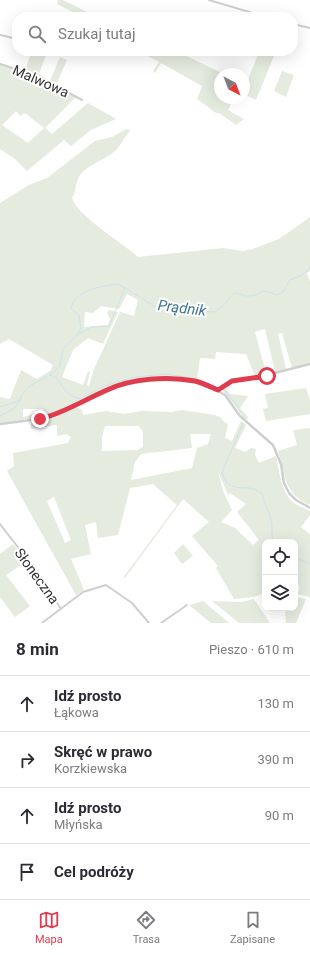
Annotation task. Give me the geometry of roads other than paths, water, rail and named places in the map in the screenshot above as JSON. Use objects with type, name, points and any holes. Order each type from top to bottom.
[{"type":"street","points":[[209,0],[249,12]]},
{"type":"street","points":[[298,25],[310,28]]},
{"type":"street","points":[[0,35],[12,38]]},
{"type":"street","name":"Malwowa","points":[[0,64],[42,78],[82,100]]},
{"type":"street","points":[[218,390],[232,381],[255,378],[310,364]]},
{"type":"street","points":[[0,424],[40,419],[72,408],[108,389],[150,380],[194,381],[218,390],[228,399],[240,416],[272,445],[280,464],[288,493],[310,508]]},
{"type":"street","name":"Słoneczna","points":[[0,524],[42,578],[61,608]]},
{"type":"street","points":[[42,623],[83,592],[106,584],[132,603],[149,623]]},
{"type":"street","points":[[161,623],[187,605]]},
{"type":"waterway","name":"Prądnik","points":[[0,407],[18,401],[28,387],[50,375],[60,366],[63,349],[76,336],[81,328],[79,316],[71,308],[78,297],[90,290],[118,284],[156,307],[215,312],[222,307],[234,293],[248,296],[255,295],[263,291],[277,295],[283,292],[290,280],[302,275],[310,268]]},
{"type":"waterway","points":[[78,335],[91,327],[109,326],[125,288]]},
{"type":"waterway","points":[[50,375],[58,380],[68,393],[80,399],[104,386],[135,377],[166,374],[191,378],[219,388]]},
{"type":"waterway","points":[[223,389],[227,392],[245,419]]},
{"type":"waterway","points":[[0,416],[15,408],[22,398]]},
{"type":"waterway","points":[[243,423],[222,473],[225,481],[230,485],[235,487],[251,488],[262,494],[271,519],[272,539]]},
{"type":"waterway","points":[[298,559],[310,564]]}]
